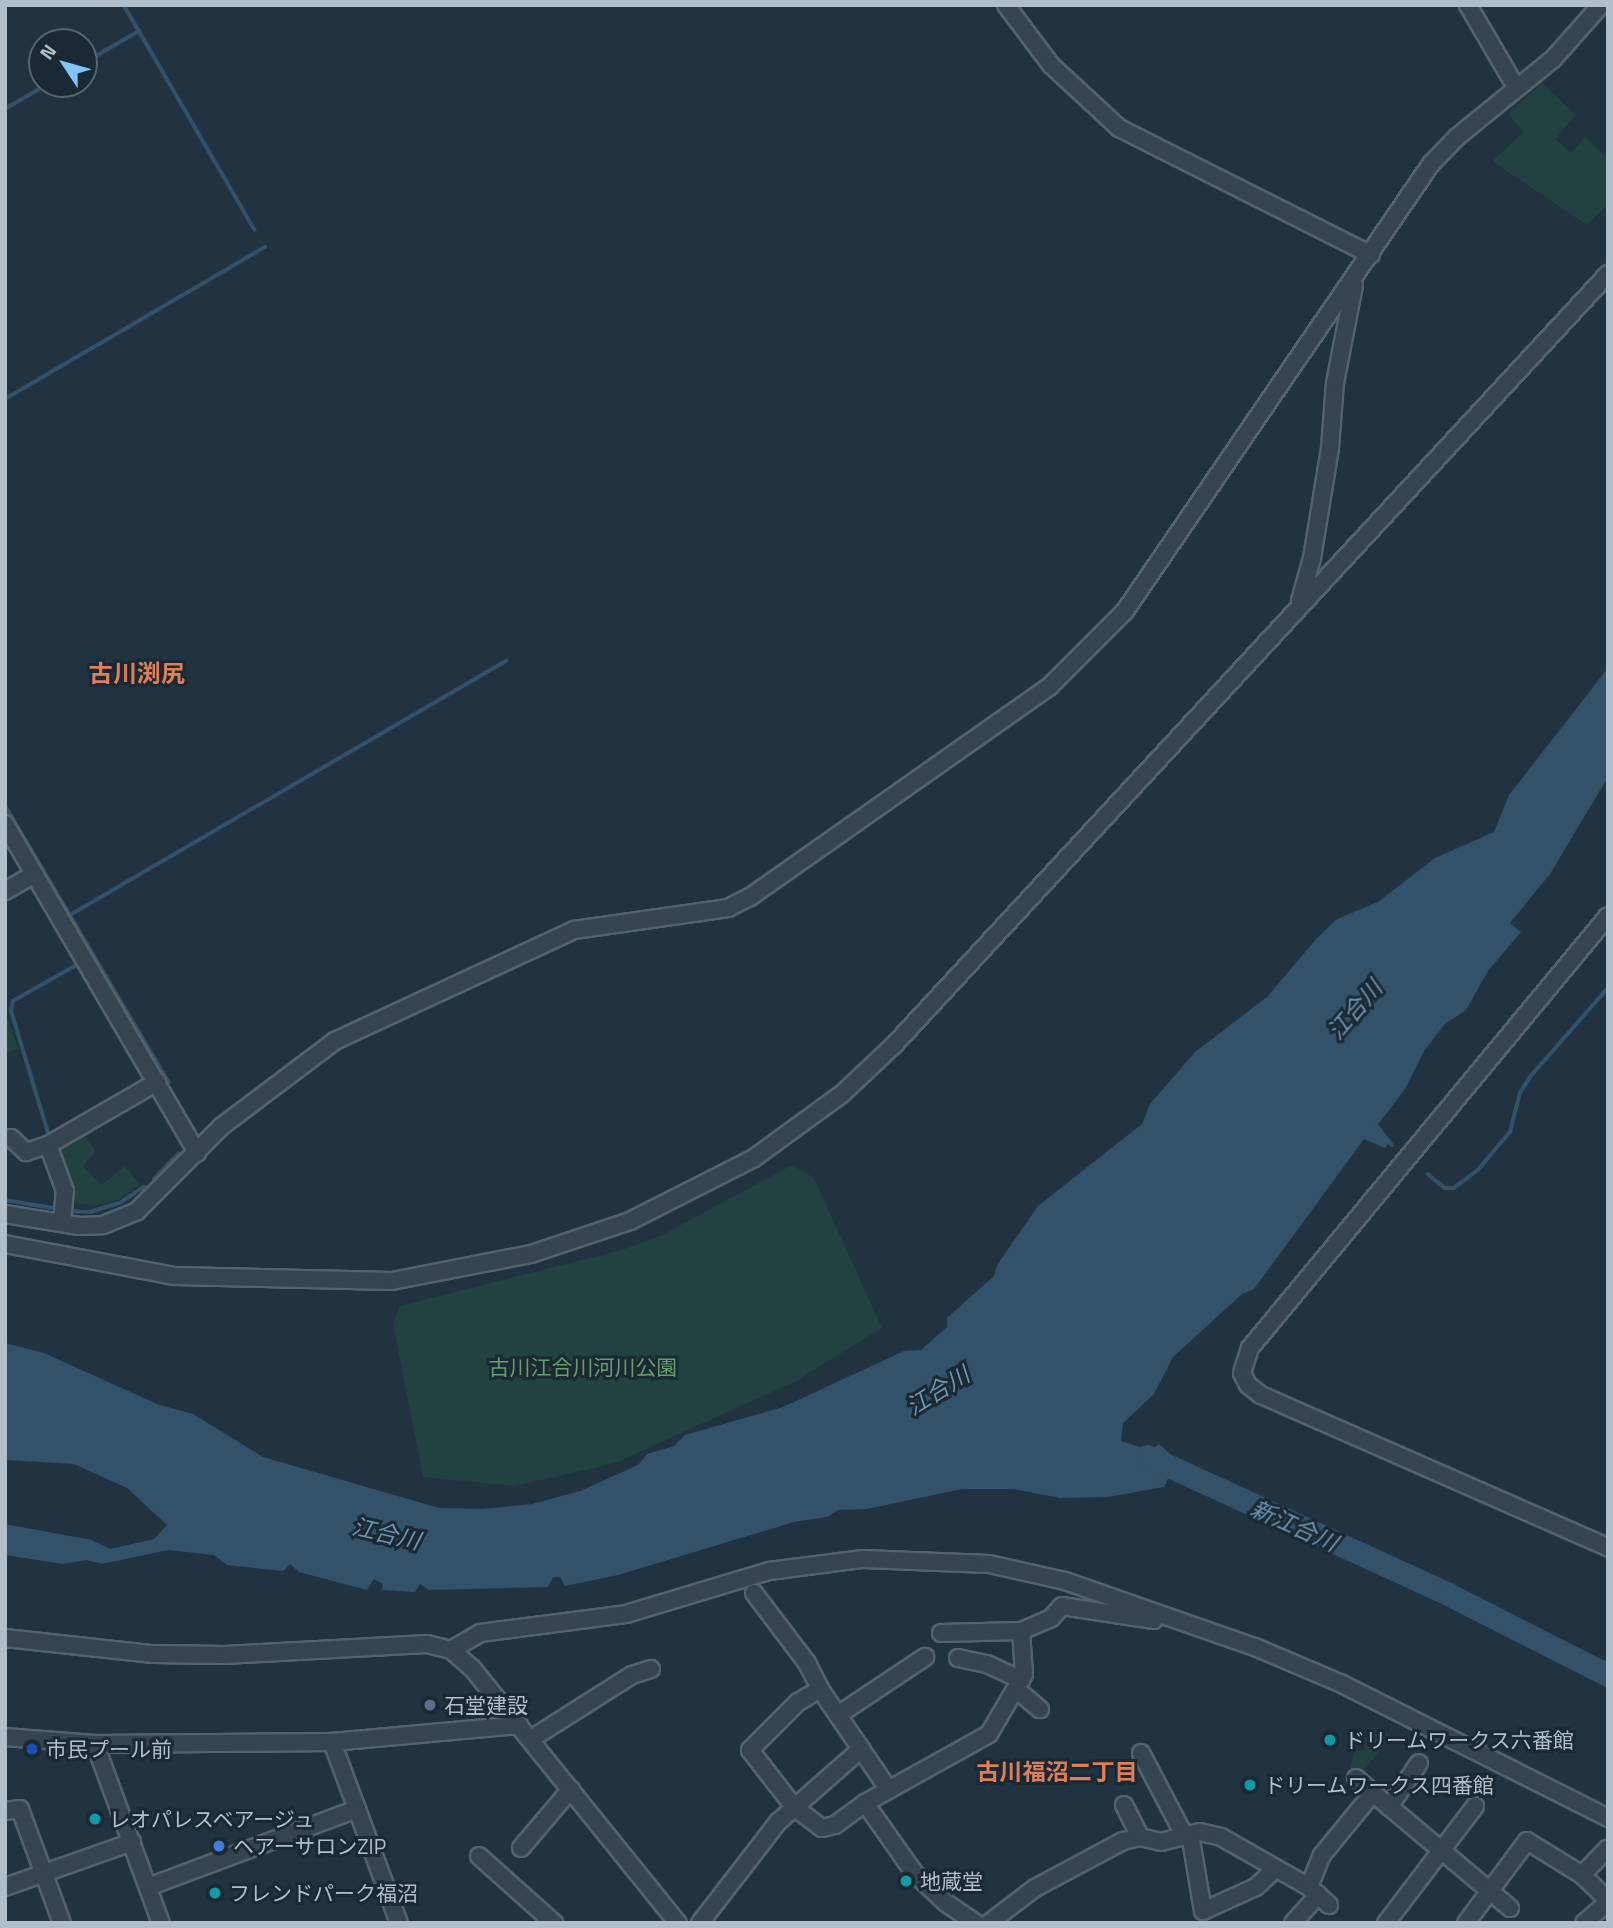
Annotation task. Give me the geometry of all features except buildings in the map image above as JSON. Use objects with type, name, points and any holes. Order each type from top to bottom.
[{"type":"street","points":[[1006,5],[1051,65],[1119,128],[1371,254]]},
{"type":"street","points":[[1468,5],[1516,88]]},
{"type":"street","points":[[5,1214],[64,1215],[103,1225],[137,1211],[231,1119],[335,1041],[537,944],[574,930],[728,908],[750,897],[1050,686],[1125,611],[1355,279],[1431,164],[1516,88],[1553,59],[1601,5]]},
{"type":"street","points":[[5,1244],[175,1276],[391,1281],[531,1254],[667,1205],[792,1131],[843,1093],[894,1045],[1300,603],[1608,274]]},
{"type":"street","points":[[1300,603],[1312,558],[1330,448],[1335,383],[1355,279]]},
{"type":"street","points":[[5,824],[197,1153]]},
{"type":"street","points":[[5,891],[35,874]]},
{"type":"street","points":[[1608,916],[1251,1348],[1242,1373],[1248,1385],[1261,1395],[1608,1547]]},
{"type":"street","points":[[11,1138],[26,1152],[48,1145],[157,1082]]},
{"type":"street","points":[[48,1145],[64,1215]]},
{"type":"street","points":[[451,1650],[480,1633],[626,1614],[749,1576],[863,1559],[945,1559],[1028,1571],[1165,1614],[1340,1683],[1608,1818]]},
{"type":"street","points":[[754,1593],[807,1662],[820,1689],[888,1790]]},
{"type":"street","points":[[941,1633],[1021,1631],[1051,1618],[1062,1606],[1156,1621],[1165,1614]]},
{"type":"street","points":[[820,1689],[798,1702],[750,1750],[794,1807],[815,1825],[828,1828],[865,1802],[978,1743],[989,1734],[1019,1685],[1021,1631]]},
{"type":"street","points":[[5,1638],[153,1654],[225,1655],[427,1644],[451,1650],[472,1668],[678,1923]]},
{"type":"street","points":[[838,1715],[925,1657]]},
{"type":"street","points":[[958,1658],[987,1664],[1019,1685],[1040,1709]]},
{"type":"street","points":[[531,1739],[632,1675],[651,1669]]},
{"type":"street","points":[[5,1737],[94,1745],[332,1742],[519,1725]]},
{"type":"street","points":[[332,1742],[399,1923]]},
{"type":"street","points":[[94,1745],[161,1923]]},
{"type":"street","points":[[700,1923],[760,1843],[794,1807],[860,1749]]},
{"type":"street","points":[[1142,1753],[1187,1835],[1203,1911],[1256,1886],[1274,1870]]},
{"type":"street","points":[[1389,1807],[1419,1763]]},
{"type":"street","points":[[1356,1778],[1510,1908]]},
{"type":"street","points":[[521,1848],[571,1789]]},
{"type":"street","points":[[1293,1923],[1318,1896],[1322,1855],[1373,1793]]},
{"type":"street","points":[[865,1802],[915,1874],[976,1923]]},
{"type":"street","points":[[1124,1805],[1140,1837]]},
{"type":"street","points":[[1386,1923],[1475,1806]]},
{"type":"street","points":[[5,1811],[20,1809],[62,1923]]},
{"type":"street","points":[[148,1887],[357,1809]]},
{"type":"street","points":[[989,1923],[1035,1888],[1122,1841],[1140,1837],[1161,1842],[1187,1835],[1221,1837],[1318,1896]]},
{"type":"street","points":[[1466,1923],[1527,1840],[1582,1875],[1608,1901],[1584,1923]]},
{"type":"street","points":[[5,1887],[132,1842]]},
{"type":"street","points":[[1582,1875],[1608,1848]]},
{"type":"street","points":[[479,1856],[554,1923]]},
{"type":"green space","points":[[1542,83],[1576,115],[1555,139],[1571,153],[1585,137],[1608,159],[1608,204],[1587,225],[1492,161],[1524,132],[1508,114]]},
{"type":"green space","points":[[9,1020],[18,1049],[5,1053],[5,1021]]},
{"type":"green space","points":[[82,1132],[96,1151],[83,1166],[102,1185],[125,1166],[140,1184],[118,1200],[93,1206],[74,1203],[58,1151]]},
{"type":"green space","name":"古川江合川河川公園","points":[[792,1165],[814,1178],[882,1328],[794,1382],[615,1463],[514,1486],[423,1477],[393,1323],[400,1306],[622,1250],[662,1235]]},
{"type":"green space","points":[[1373,1727],[1391,1736],[1362,1773],[1349,1775],[1354,1751],[1365,1750],[1365,1737]]},
{"type":"water","name":"江合川","points":[[1608,668],[1608,777],[1550,874],[1510,923],[1521,932],[1488,971],[1466,1010],[1445,1024],[1424,1051],[1405,1089],[1376,1127],[1389,1143],[1385,1148],[1364,1139],[1254,1289],[1242,1294],[1173,1357],[1154,1394],[1123,1423],[1121,1441],[1150,1450],[1159,1444],[1177,1460],[1164,1487],[1108,1497],[1060,1498],[1014,1489],[962,1489],[867,1509],[838,1510],[827,1517],[794,1522],[618,1575],[565,1586],[560,1577],[553,1577],[548,1587],[429,1590],[420,1584],[415,1592],[382,1590],[383,1584],[374,1579],[367,1590],[299,1572],[290,1564],[283,1571],[227,1565],[214,1555],[168,1550],[102,1564],[87,1560],[63,1564],[5,1555],[5,1524],[92,1540],[110,1549],[154,1539],[167,1525],[127,1488],[74,1464],[5,1460],[5,1343],[44,1353],[157,1404],[193,1414],[263,1457],[439,1508],[483,1509],[532,1504],[580,1491],[638,1465],[647,1454],[674,1446],[685,1435],[783,1407],[904,1351],[921,1350],[947,1327],[947,1318],[994,1276],[997,1265],[1038,1206],[1142,1124],[1150,1104],[1195,1052],[1267,997],[1317,938],[1337,919],[1378,902],[1435,858],[1494,832],[1509,795]]},
{"type":"waterway","points":[[124,5],[255,230]]},
{"type":"waterway","points":[[98,55],[139,31]]},
{"type":"waterway","points":[[5,109],[28,96]]},
{"type":"waterway","points":[[5,399],[265,247]]},
{"type":"waterway","points":[[70,915],[506,661]]},
{"type":"waterway","points":[[5,805],[169,1082]]},
{"type":"waterway","points":[[48,1133],[11,1011],[13,1001],[80,963]]},
{"type":"waterway","points":[[1428,1174],[1445,1188],[1454,1188],[1478,1170],[1510,1132],[1520,1093],[1530,1077],[1608,988]]},
{"type":"waterway","points":[[1374,1122],[1392,1145]]},
{"type":"waterway","points":[[154,1179],[178,1154]]},
{"type":"waterway","points":[[69,1211],[90,1212],[120,1203],[144,1187]]},
{"type":"waterway","points":[[5,1200],[58,1209]]},
{"type":"waterway","name":"新江合川","points":[[1147,1456],[1448,1594],[1608,1675]]},
{"type":"place","name":"石堂建設","points":[[430,1705]]},
{"type":"place","name":"ドリームワークス六番館","points":[[1330,1740]]},
{"type":"place","name":"市民プール前","points":[[32,1749]]},
{"type":"place","name":"ドリームワークス四番館","points":[[1250,1785]]},
{"type":"place","name":"レオパレスベアージュ","points":[[95,1819]]},
{"type":"place","name":"ヘアーサロンZIP","points":[[219,1846]]},
{"type":"place","name":"地蔵堂","points":[[906,1881]]},
{"type":"place","name":"フレンドパーク福沼","points":[[215,1893]]},
{"type":"district","name":"古川渕尻","points":[[137,674]]},
{"type":"district","name":"古川福沼二丁目","points":[[1057,1772]]}]
